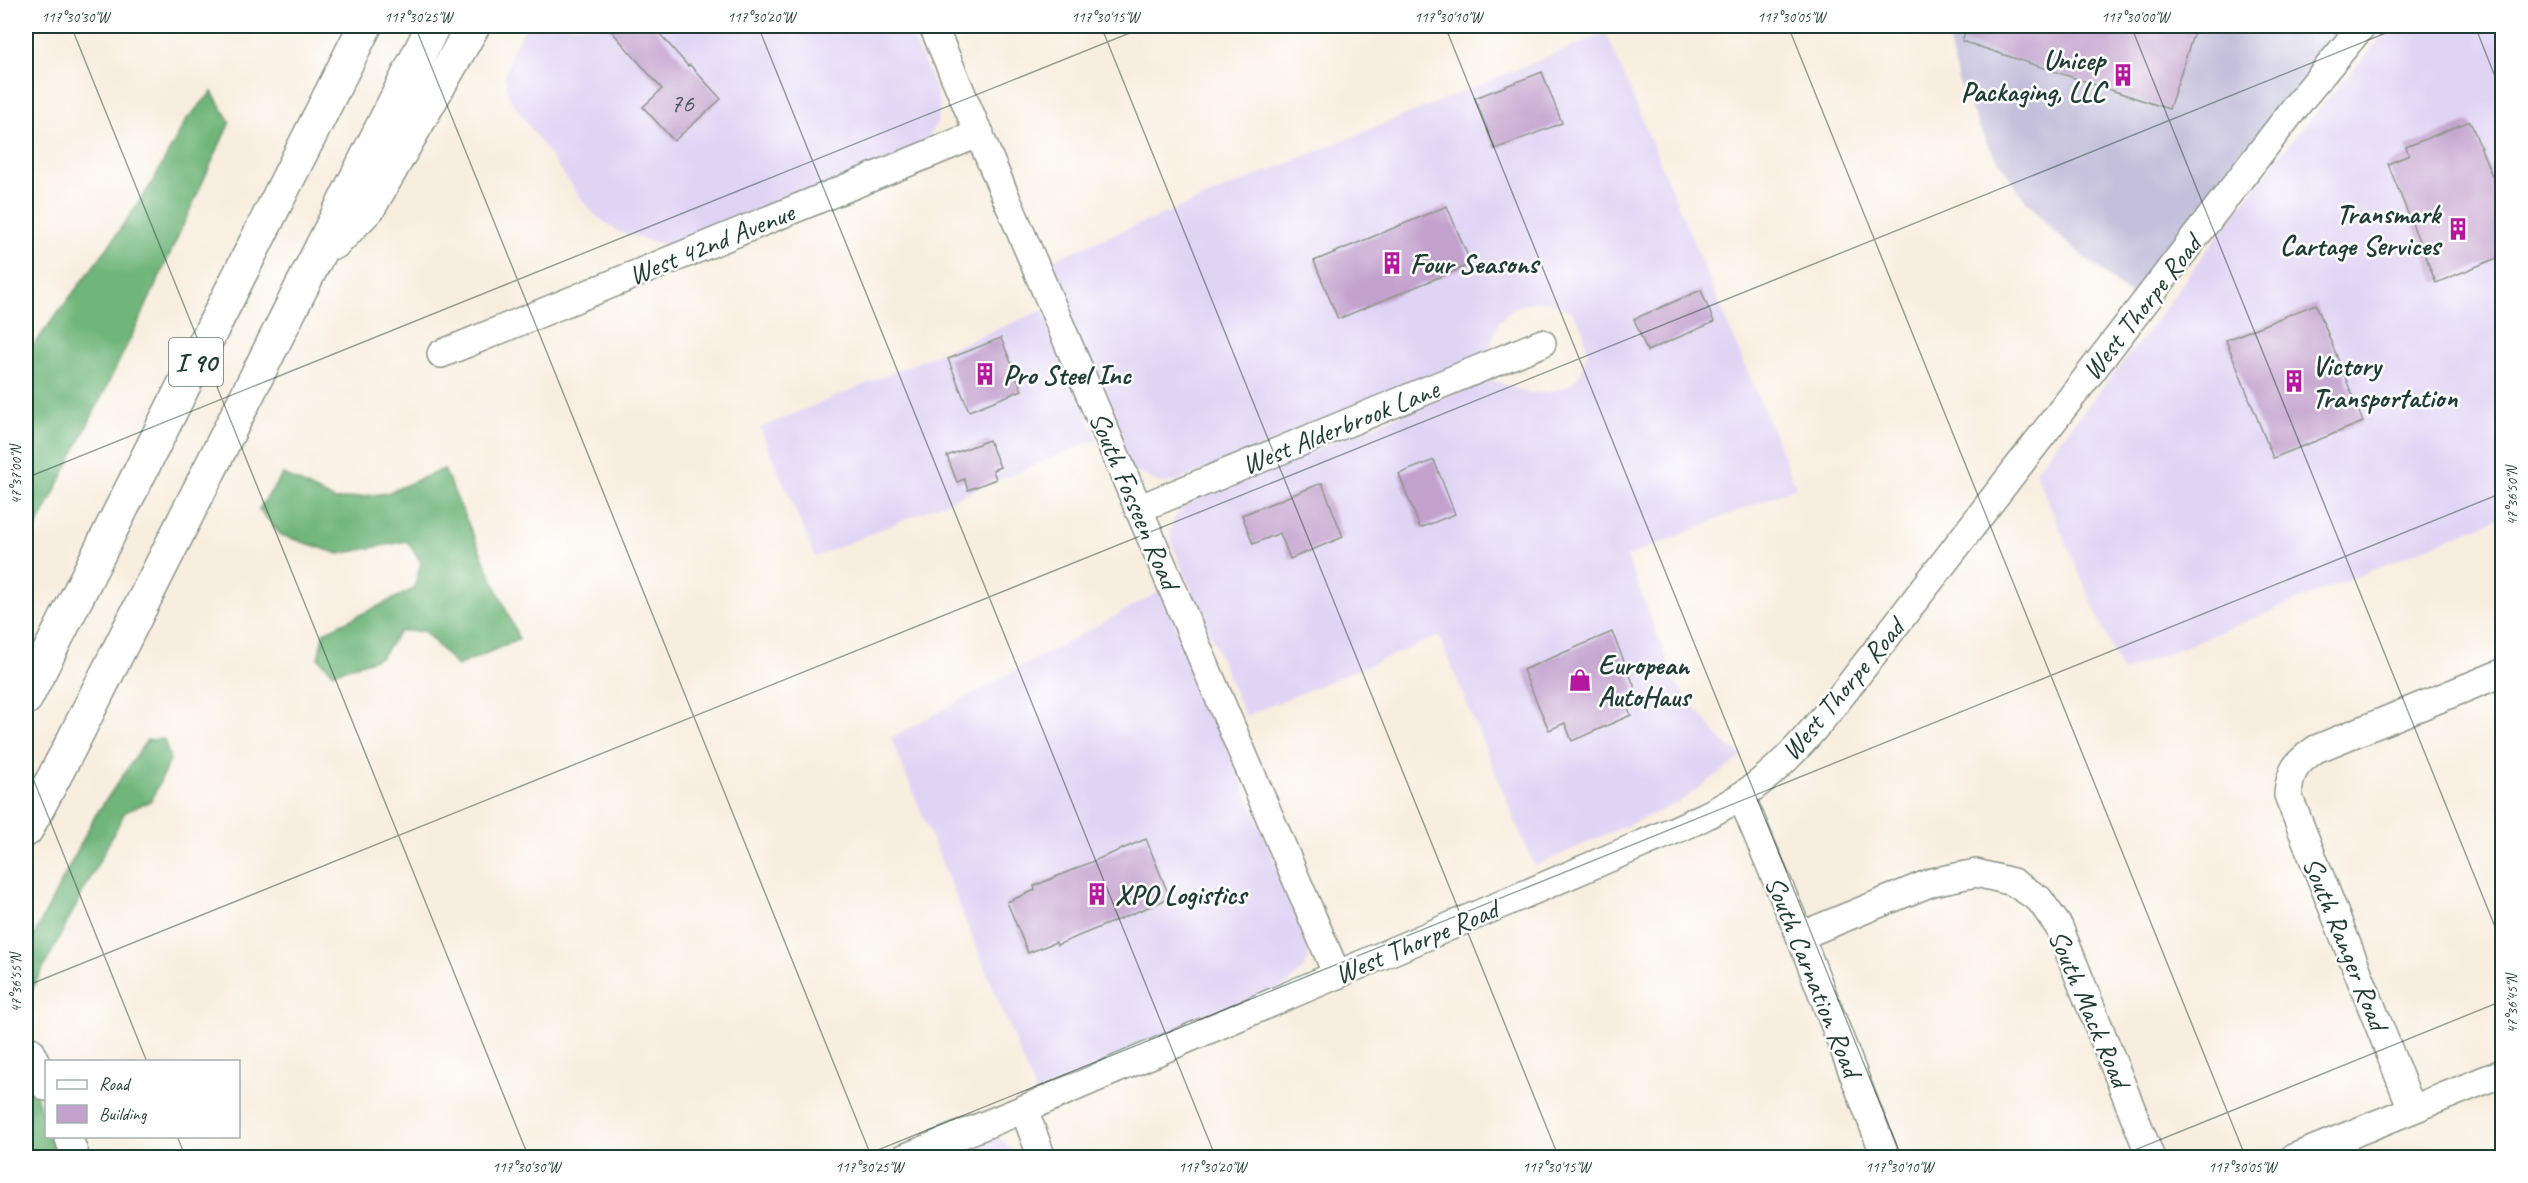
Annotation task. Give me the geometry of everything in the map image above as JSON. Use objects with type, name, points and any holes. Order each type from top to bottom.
[{"type":"highway","name":"I 90","points":[[26,698],[365,26]]},
{"type":"highway","name":"I 90","points":[[26,830],[433,26]]},
{"type":"highway","points":[[313,265],[369,207],[472,26]]},
{"type":"street","name":"South Fosseen Road","points":[[933,26],[1337,975]]},
{"type":"street","name":"West Thorpe Road","points":[[904,1158],[1024,1109],[1693,822],[1742,796],[1789,756],[1834,704],[2300,100],[2362,26]]},
{"type":"street","name":"West 42nd Avenue","points":[[441,354],[980,133]]},
{"type":"street","name":"West Alderbrook Lane","points":[[1138,509],[1542,343]]},
{"type":"street","name":"South Ranger Road","points":[[2412,1108],[2288,795],[2289,776],[2302,760],[2316,749],[2502,673]]},
{"type":"street","name":"South Carnation Road","points":[[1742,796],[1800,936],[1886,1158]]},
{"type":"street","name":"South Mack Road","points":[[1800,936],[1932,882],[1977,873],[2013,882],[2039,899],[2059,927],[2151,1158]]},
{"type":"street","points":[[31,1051],[45,1085]]},
{"type":"street","points":[[2293,1158],[2502,1073]]},
{"type":"street","points":[[1024,1109],[1042,1158]]},
{"type":"street","points":[[68,1138],[76,1158]]},
{"type":"shaded area","points":[[526,26],[908,26],[936,90],[940,106],[938,121],[915,153],[683,244],[666,245],[619,232],[596,216],[581,199],[508,96],[505,76],[512,51]]},
{"type":"shaded area","points":[[1945,26],[2347,26],[2136,300],[2055,233],[2019,192],[1984,138],[1958,80]]},
{"type":"shaded area","points":[[2391,26],[2502,26],[2502,517],[2122,672],[2035,471],[2155,322],[2279,155]]},
{"type":"shaded area","points":[[1606,33],[1796,487],[1627,557],[1677,685],[1723,742],[1743,756],[1678,803],[1534,866],[1439,636],[1245,716],[1172,544],[1170,530],[1174,518],[1184,506],[1198,497],[1489,379],[1528,393],[1548,392],[1569,386],[1581,373],[1587,352],[1583,328],[1572,312],[1551,302],[1534,302],[1514,307],[1499,321],[1490,346],[1483,357],[1175,482],[1160,483],[1130,469],[1044,263]]},
{"type":"shaded area","points":[[1043,310],[1097,439],[815,557],[760,428]]},
{"type":"shaded area","points":[[1161,591],[1306,935],[1309,957],[1305,967],[1288,984],[1036,1093],[891,738]]},
{"type":"shaded area","points":[[986,1136],[999,1137],[1018,1157],[934,1158]]},
{"type":"green space","points":[[212,92],[230,122],[143,313],[26,546],[26,355],[108,247],[152,183],[186,120]]},
{"type":"green space","points":[[444,469],[519,639],[457,666],[424,631],[400,631],[381,657],[333,673],[318,658],[324,632],[414,589],[421,562],[407,541],[339,554],[281,535],[259,509],[283,474],[335,500],[387,493]]},
{"type":"green space","points":[[164,739],[170,760],[151,801],[125,812],[26,1001],[26,951],[95,816],[147,740]]},
{"type":"green space","points":[[26,1062],[45,1123],[45,1138],[50,1138],[57,1157],[26,1157]]},
{"type":"building","points":[[607,26],[653,26],[721,99],[674,141],[643,107],[662,89]]},
{"type":"building","name":"Unicep Packaging, LLC","points":[[1967,26],[2196,26],[2169,109],[1962,41]]},
{"type":"building","points":[[1542,72],[1562,123],[1495,149],[1475,98]]},
{"type":"building","name":"Transmark Cartage Services","points":[[2470,121],[2502,201],[2502,256],[2436,283],[2388,164],[2409,155],[2406,147]]},
{"type":"building","name":"Four Seasons","points":[[1447,206],[1471,264],[1338,319],[1314,261]]},
{"type":"building","points":[[1701,290],[1714,322],[1647,351],[1634,319]]},
{"type":"building","name":"Victory Transportation","points":[[2316,304],[2363,422],[2273,458],[2226,340]]},
{"type":"building","name":"Pro Steel Inc","points":[[1001,338],[1022,390],[969,411],[948,359]]},
{"type":"building","points":[[989,440],[1000,467],[993,470],[996,479],[968,490],[964,479],[957,482],[947,456]]},
{"type":"building","points":[[1434,460],[1455,514],[1420,528],[1399,474]]},
{"type":"building","points":[[1322,483],[1343,537],[1290,559],[1280,533],[1253,544],[1242,515]]},
{"type":"building","name":"European AutoHaus","points":[[1612,632],[1636,690],[1623,696],[1631,715],[1572,741],[1565,723],[1549,730],[1523,670]]},
{"type":"building","name":"XPO Logistics","points":[[1146,839],[1170,898],[1057,945],[1056,942],[1028,953],[1007,902],[1035,890],[1034,886]]},
{"type":"place","name":"Unicep Packaging, LLC","points":[[2123,75]]},
{"type":"place","name":"Transmark Cartage Services","points":[[2458,229]]},
{"type":"place","name":"Four Seasons","points":[[1392,263]]},
{"type":"place","name":"Pro Steel Inc","points":[[985,374]]},
{"type":"place","name":"Victory Transportation","points":[[2294,381]]},
{"type":"place","name":"European AutoHaus","points":[[1580,680]]},
{"type":"place","name":"XPO Logistics","points":[[1097,894]]}]
